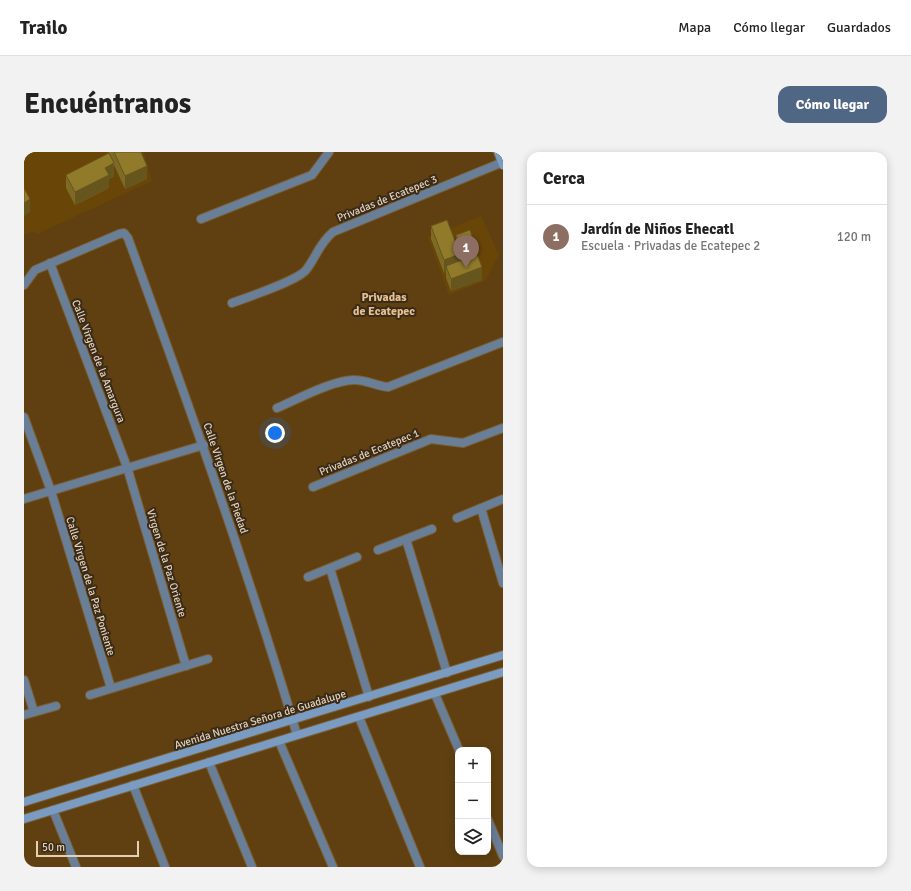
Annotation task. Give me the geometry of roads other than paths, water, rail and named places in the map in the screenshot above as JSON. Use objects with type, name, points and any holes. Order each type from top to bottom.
[{"type":"street","points":[[201,219],[312,175],[328,152]]},
{"type":"street","points":[[498,152],[503,163]]},
{"type":"street","name":"Privadas de Ecatepec 3","points":[[232,303],[293,278],[306,271],[322,241],[333,232],[503,163]]},
{"type":"street","name":"Calle Virgen de la Piedad","points":[[50,263],[119,234],[124,233],[128,238],[204,445],[297,735]]},
{"type":"street","points":[[24,285],[35,270],[50,263]]},
{"type":"street","name":"Calle Virgen de la Amargura","points":[[50,263],[127,468]]},
{"type":"street","points":[[277,408],[342,381],[356,380],[376,386],[388,387],[503,342]]},
{"type":"street","name":"Calle Virgen de la Paz Poniente","points":[[24,417],[51,491],[111,688]]},
{"type":"street","name":"Privadas de Ecatepec 1","points":[[313,487],[431,439],[463,443],[503,428]]},
{"type":"street","points":[[24,499],[204,445]]},
{"type":"street","name":"Virgen de la Paz Oriente","points":[[127,468],[186,666]]},
{"type":"street","points":[[457,518],[503,500]]},
{"type":"street","points":[[481,508],[503,583]]},
{"type":"street","points":[[378,550],[432,529]]},
{"type":"street","points":[[406,539],[447,673]]},
{"type":"street","points":[[308,578],[357,557]]},
{"type":"street","points":[[330,568],[369,697]]},
{"type":"street","name":"Avenida Nuestra Señora de Guadalupe","points":[[24,802],[503,655]]},
{"type":"street","points":[[90,695],[208,660]]},
{"type":"street","points":[[24,819],[503,672]]},
{"type":"street","points":[[24,680],[34,712]]},
{"type":"street","points":[[435,694],[458,747]]},
{"type":"street","points":[[24,715],[56,706]]},
{"type":"street","points":[[359,717],[420,867]]},
{"type":"street","points":[[279,741],[333,867]]},
{"type":"street","points":[[209,762],[252,867]]},
{"type":"street","points":[[133,785],[165,867]]},
{"type":"street","points":[[53,810],[76,867]]},
{"type":"street","points":[[491,827],[503,856]]},
{"type":"place","name":"Jardín de Niños Ehecatl","points":[[466,268]]},
{"type":"district","name":"Privadas de Ecatepec","points":[[384,304]]}]
